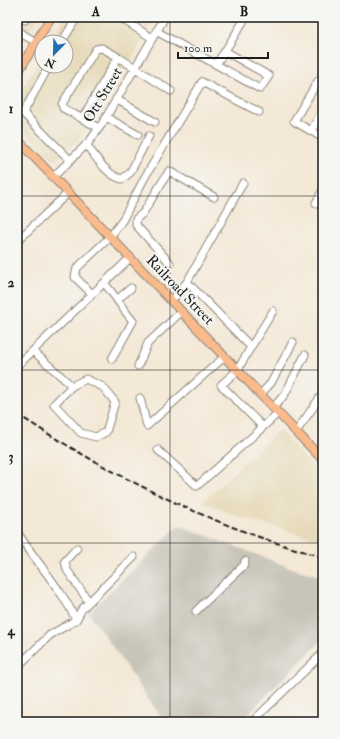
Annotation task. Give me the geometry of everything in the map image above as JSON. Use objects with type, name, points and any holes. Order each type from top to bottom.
[{"type":"main road","points":[[42,34],[50,17]]},
{"type":"main road","points":[[17,74],[34,48]]},
{"type":"main road","name":"Railroad Street","points":[[18,144],[53,177],[323,460]]},
{"type":"street","points":[[67,34],[77,17]]},
{"type":"street","name":"Ott Street","points":[[53,177],[86,144],[99,128],[165,17]]},
{"type":"street","points":[[216,64],[246,17]]},
{"type":"street","points":[[121,18],[216,64],[260,89],[269,76],[225,51]]},
{"type":"street","points":[[17,40],[19,32],[34,40]]},
{"type":"street","points":[[99,128],[63,108],[62,104],[96,49],[102,48],[171,91]]},
{"type":"street","points":[[82,119],[118,57]]},
{"type":"street","points":[[44,74],[23,113],[70,160]]},
{"type":"street","points":[[323,84],[318,81],[294,121],[323,138]]},
{"type":"street","points":[[92,294],[75,277],[75,272],[86,259],[110,237],[122,221],[145,177],[202,82],[259,112]]},
{"type":"street","points":[[116,99],[155,122]]},
{"type":"street","points":[[311,131],[323,110]]},
{"type":"street","points":[[106,117],[138,135]]},
{"type":"street","points":[[86,144],[116,178],[122,179],[130,173],[149,136]]},
{"type":"street","points":[[170,263],[136,225],[136,219],[143,213],[169,172],[214,197]]},
{"type":"street","points":[[171,301],[187,282],[243,183]]},
{"type":"street","points":[[323,190],[316,203],[323,207]]},
{"type":"street","points":[[17,241],[68,193]]},
{"type":"street","points":[[122,221],[136,222]]},
{"type":"street","points":[[17,366],[130,258]]},
{"type":"street","points":[[187,282],[251,347]]},
{"type":"street","points":[[104,283],[118,299],[122,309],[133,321],[112,359]]},
{"type":"street","points":[[118,299],[130,288]]},
{"type":"street","points":[[263,427],[221,385],[237,370],[273,311]]},
{"type":"street","points":[[138,366],[148,342],[181,312]]},
{"type":"street","points":[[260,395],[271,383],[293,342]]},
{"type":"street","points":[[33,351],[72,386]]},
{"type":"street","points":[[158,450],[197,486],[263,427],[275,410],[305,355]]},
{"type":"street","points":[[140,398],[147,426],[224,357]]},
{"type":"street","points":[[86,379],[103,387],[115,402],[106,432],[96,437],[81,433],[54,404],[72,386],[86,379]]},
{"type":"street","points":[[296,432],[322,395]]},
{"type":"street","points":[[17,532],[36,561],[66,599],[76,620]]},
{"type":"street","points":[[77,548],[65,561],[67,570],[89,602]]},
{"type":"street","points":[[17,667],[50,635],[76,620],[89,602],[134,557]]},
{"type":"street","points":[[196,611],[244,565],[245,561]]},
{"type":"street","points":[[252,722],[323,653]]},
{"type":"street","points":[[17,654],[23,661]]},
{"type":"shaded area","points":[[17,17],[38,17],[17,48]]},
{"type":"shaded area","points":[[65,17],[155,17],[100,111],[82,137],[54,161],[17,124],[17,96],[34,69],[34,74],[74,74],[74,34],[55,34]]},
{"type":"shaded area","points":[[279,430],[323,479],[323,541],[240,517],[202,502]]},
{"type":"shaded area","points":[[179,525],[294,569],[323,577],[323,639],[240,722],[166,722],[156,710],[89,613]]},
{"type":"railway","points":[[17,414],[89,458],[164,498],[242,531],[323,557]]}]
